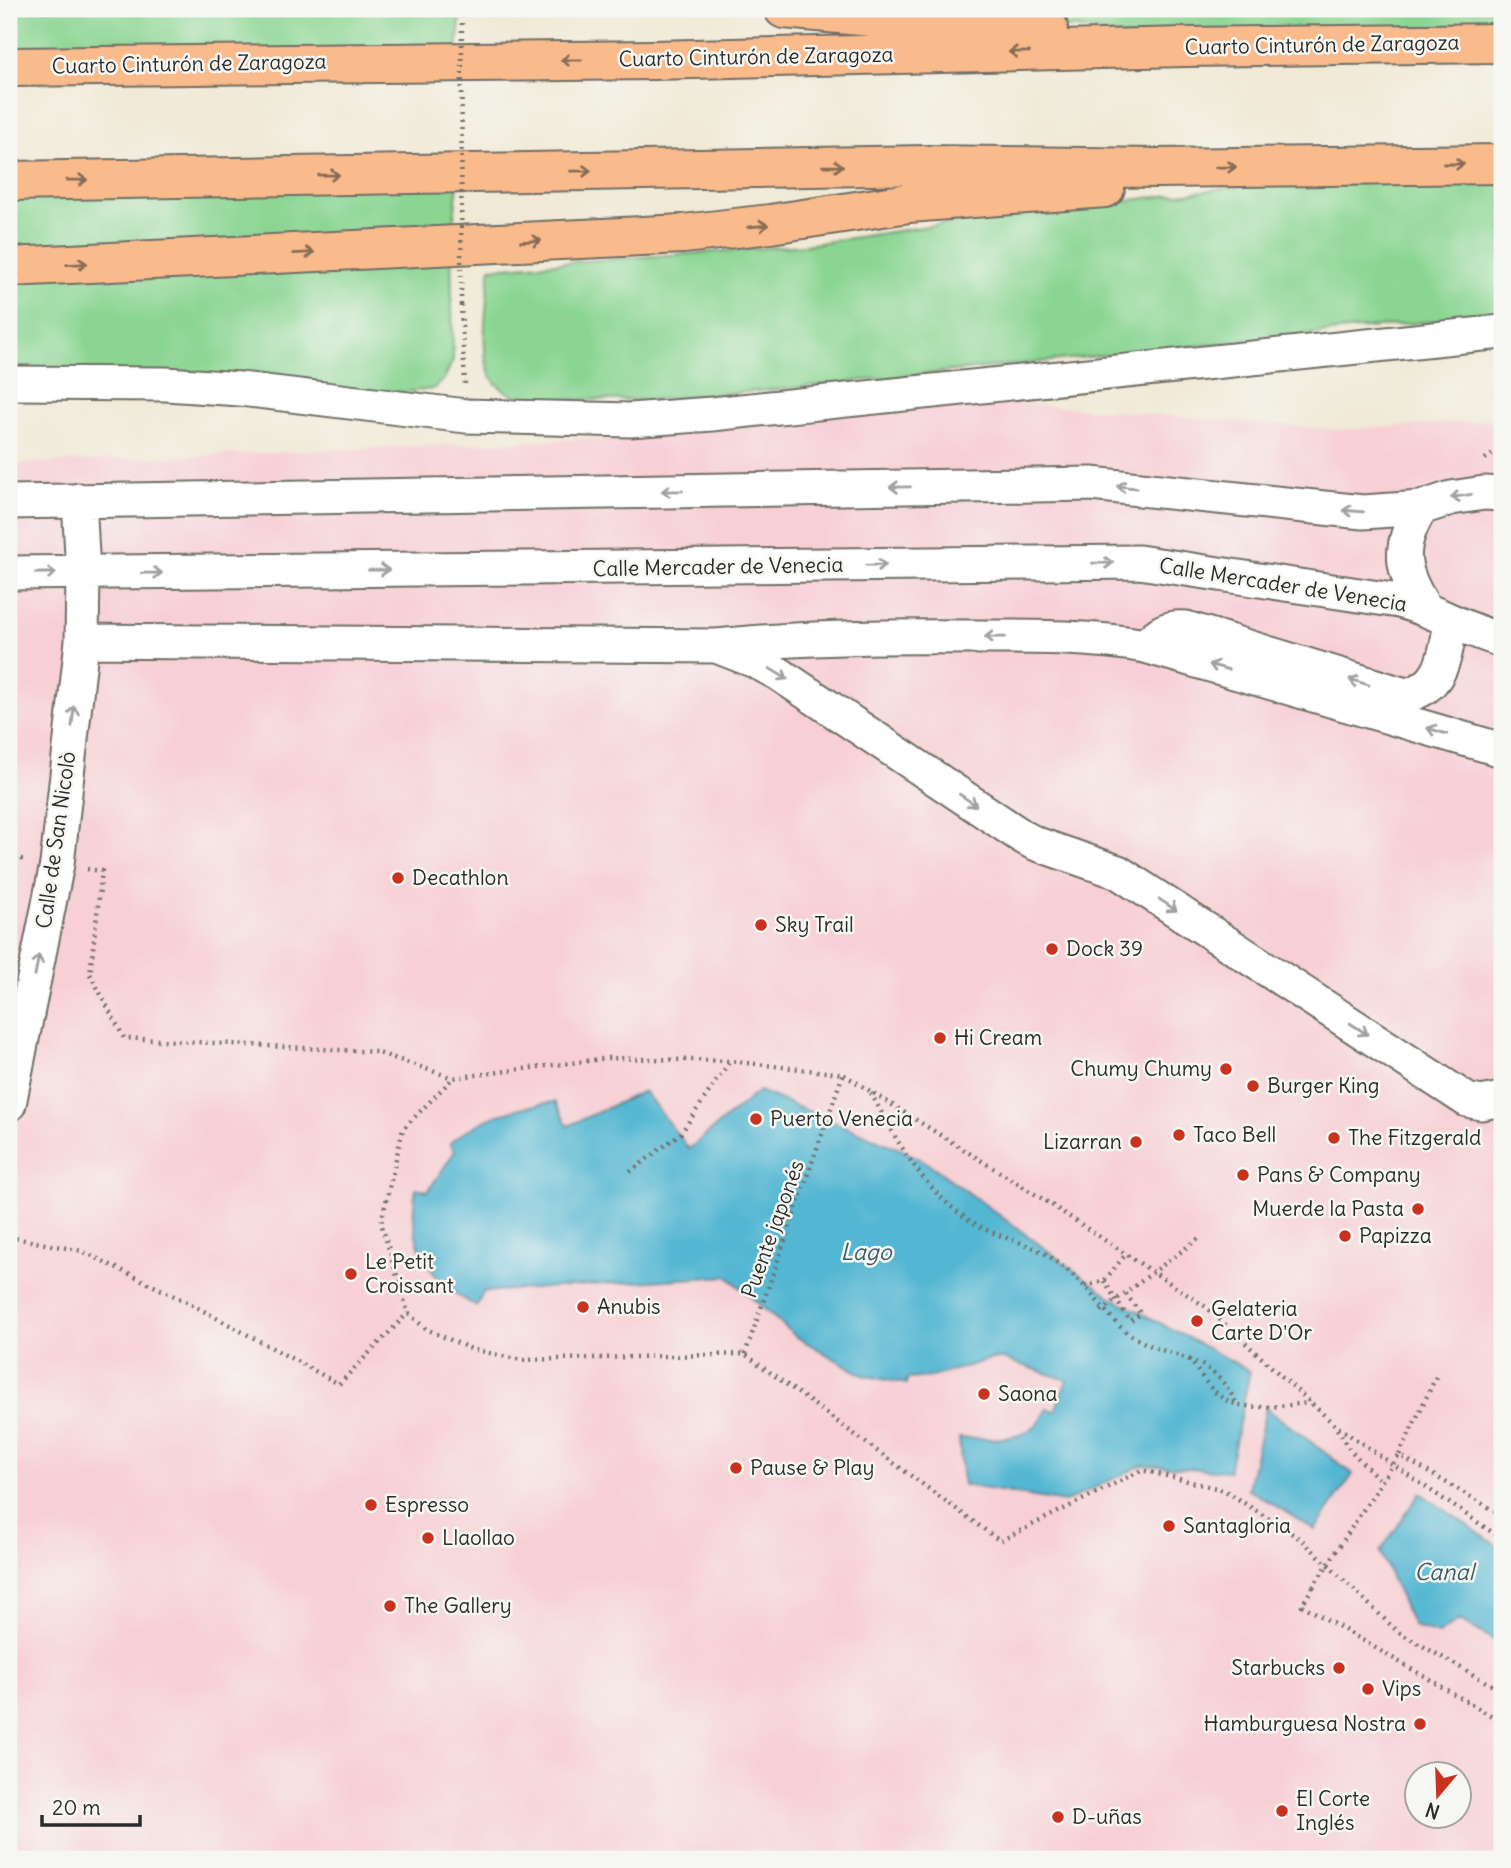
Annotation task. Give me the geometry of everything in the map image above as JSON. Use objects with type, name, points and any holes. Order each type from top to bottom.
[{"type":"highway","points":[[784,9],[927,22],[1078,28],[1185,47]]},
{"type":"highway","name":"Cuarto Cinturón de Zaragoza","points":[[9,67],[654,60],[1185,47],[1502,43]]},
{"type":"highway","points":[[9,181],[927,164],[1158,168],[1502,164]]},
{"type":"highway","points":[[9,267],[683,234],[909,203],[1101,190],[1158,168]]},
{"type":"street","points":[[9,383],[166,384],[240,389],[466,416],[630,420],[712,414],[1502,332]]},
{"type":"street","points":[[9,502],[1091,484],[1363,512],[1421,508],[1451,498],[1484,493],[1502,494]]},
{"type":"street","name":"Calle de San Nicolò","points":[[10,1096],[57,864],[82,641],[83,573],[79,500]]},
{"type":"street","name":"Calle Mercader de Venecia","points":[[1421,508],[1409,527],[1404,547],[1406,569],[1411,587],[1437,615]]},
{"type":"street","name":"Calle Mercader de Venecia","points":[[9,573],[1139,562],[1399,601],[1502,640]]},
{"type":"street","points":[[1145,646],[1165,629],[1186,628],[1405,695],[1417,693],[1435,678],[1442,666],[1437,615]]},
{"type":"street","points":[[82,641],[717,646],[768,640],[864,636],[1092,638],[1145,646],[1502,750]]},
{"type":"street","points":[[717,646],[779,674],[1023,837],[1118,872],[1467,1100],[1481,1103],[1502,1099]]},
{"type":"path","points":[[462,9],[461,305],[466,416]]},
{"type":"path","points":[[102,871],[90,974],[124,1038],[376,1052],[453,1078],[608,1058],[730,1061],[844,1074],[1041,1198],[1206,1307],[1335,1425],[1502,1539]]},
{"type":"path","points":[[631,1172],[681,1133],[730,1061]]},
{"type":"path","name":"Puente japonés","points":[[745,1354],[844,1074]]},
{"type":"path","points":[[453,1078],[403,1129],[381,1223],[408,1313],[426,1329],[471,1349],[521,1360],[745,1354],[1000,1541],[1142,1470],[1224,1490],[1302,1540],[1398,1632],[1502,1691]]},
{"type":"path","points":[[870,1091],[902,1150],[959,1213],[983,1228],[1041,1251],[1054,1259],[1085,1286],[1111,1318],[1134,1337],[1167,1353],[1210,1368],[1220,1377],[1240,1406]]},
{"type":"path","points":[[1101,1311],[1202,1236]]},
{"type":"path","points":[[9,1237],[82,1251],[187,1303],[338,1384],[408,1313]]},
{"type":"path","points":[[1085,1286],[1104,1281],[1126,1254]]},
{"type":"path","points":[[1104,1281],[1130,1321],[1140,1314],[1125,1293]]},
{"type":"path","points":[[1188,1359],[1216,1394],[1240,1406],[1311,1403]]},
{"type":"path","points":[[1436,1377],[1399,1455],[1302,1605],[1502,1722]]},
{"type":"path","points":[[1335,1425],[1350,1450],[1382,1482]]},
{"type":"path","points":[[1399,1455],[1502,1515]]},
{"type":"shaded area","name":"Puerto Venecia","points":[[992,401],[1339,430],[1502,420],[1502,1859],[9,1859],[9,464],[627,437]]},
{"type":"green space","points":[[9,9],[461,9],[456,60],[9,67]]},
{"type":"green space","points":[[784,9],[1502,9],[1502,43],[1185,47],[1078,28],[972,25]]},
{"type":"green space","points":[[1502,164],[1502,314],[781,389],[649,400],[523,399],[498,385],[488,368],[485,324],[490,268],[806,245],[955,222],[1410,165]]},
{"type":"green space","points":[[459,173],[451,246],[453,360],[444,379],[433,389],[396,393],[9,383],[9,181]]},
{"type":"water","name":"Lago","points":[[644,1091],[689,1149],[759,1091],[902,1150],[928,1163],[1111,1297],[1250,1371],[1229,1471],[1142,1465],[1065,1502],[963,1485],[959,1438],[997,1439],[1032,1429],[1047,1408],[1055,1411],[1067,1380],[1003,1359],[991,1359],[931,1377],[907,1379],[907,1384],[863,1375],[795,1336],[727,1276],[483,1292],[477,1306],[445,1285],[424,1259],[414,1226],[414,1208],[416,1188],[428,1191],[455,1151],[450,1143],[486,1120],[513,1110],[555,1102],[568,1126]]},
{"type":"water","points":[[1266,1408],[1353,1474],[1315,1530],[1248,1489]]},
{"type":"water","name":"Canal","points":[[1420,1493],[1502,1549],[1502,1645],[1460,1620],[1438,1634],[1413,1626],[1380,1552]]},
{"type":"place","name":"Decathlon","points":[[398,878]]},
{"type":"place","name":"Sky Trail","points":[[761,925]]},
{"type":"place","name":"Dock 39","points":[[1052,949]]},
{"type":"place","name":"Hi Cream","points":[[940,1038]]},
{"type":"place","name":"Chumy Chumy","points":[[1226,1069]]},
{"type":"place","name":"Burger King","points":[[1253,1086]]},
{"type":"place","name":"Puerto Venecia","points":[[756,1119]]},
{"type":"place","name":"Taco Bell","points":[[1179,1135]]},
{"type":"place","name":"The Fitzgerald","points":[[1334,1138]]},
{"type":"place","name":"Lizarran","points":[[1136,1142]]},
{"type":"place","name":"Pans & Company","points":[[1243,1175]]},
{"type":"place","name":"Muerde la Pasta","points":[[1418,1209]]},
{"type":"place","name":"Papizza","points":[[1345,1236]]},
{"type":"place","name":"Le Petit Croissant","points":[[351,1274]]},
{"type":"place","name":"Anubis","points":[[583,1307]]},
{"type":"place","name":"Gelateria Carte D'Or","points":[[1197,1321]]},
{"type":"place","name":"Saona","points":[[984,1394]]},
{"type":"place","name":"Pause & Play","points":[[736,1468]]},
{"type":"place","name":"Espresso","points":[[371,1505]]},
{"type":"place","name":"Santagloria","points":[[1169,1526]]},
{"type":"place","name":"Llaollao","points":[[428,1538]]},
{"type":"place","name":"The Gallery","points":[[390,1606]]},
{"type":"place","name":"Starbucks","points":[[1339,1668]]},
{"type":"place","name":"Vips","points":[[1368,1689]]},
{"type":"place","name":"Hamburguesa Nostra","points":[[1420,1724]]},
{"type":"place","name":"El Corte Inglés","points":[[1282,1811]]},
{"type":"place","name":"D-uñas","points":[[1058,1817]]}]
